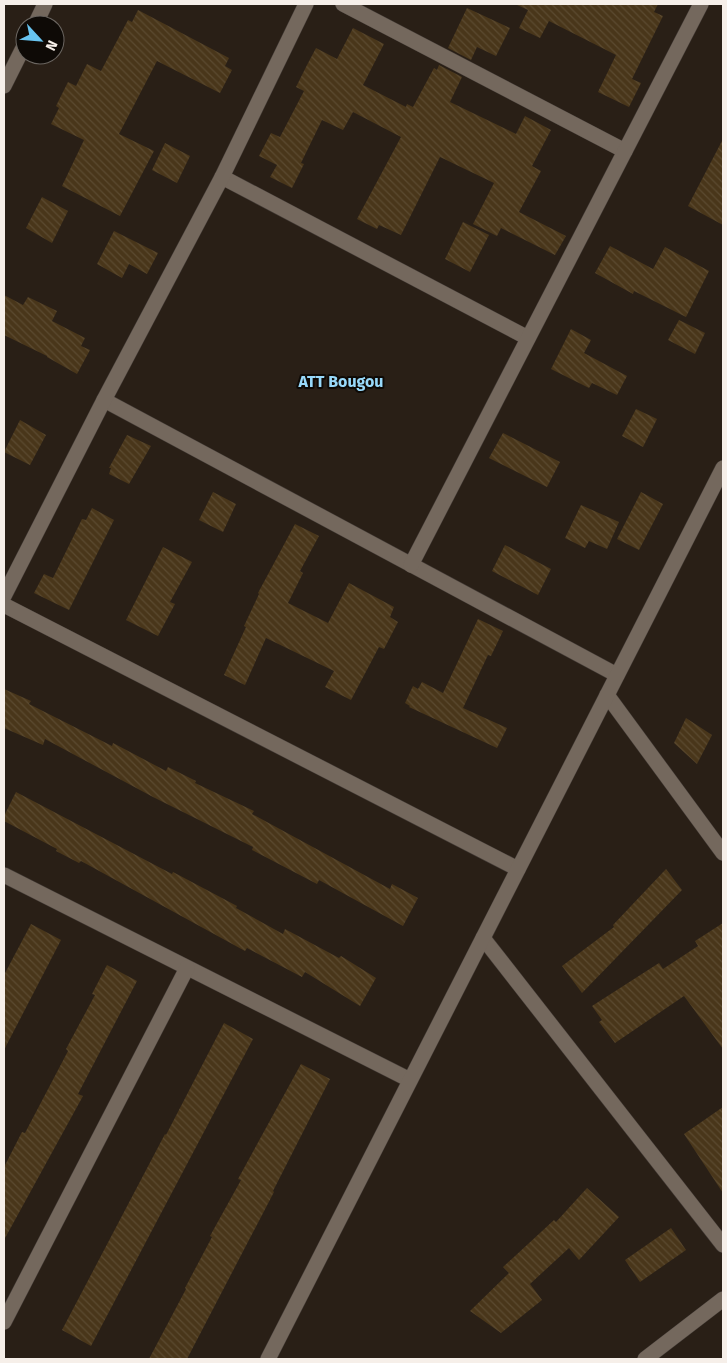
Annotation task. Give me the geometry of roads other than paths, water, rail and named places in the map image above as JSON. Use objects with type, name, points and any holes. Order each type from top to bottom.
[{"type":"street","points":[[4,596],[104,400],[222,177],[306,4]]},
{"type":"street","points":[[343,4],[625,151]]},
{"type":"street","points":[[411,565],[700,4]]},
{"type":"street","points":[[4,86],[15,64]]},
{"type":"street","points":[[222,177],[528,338]]},
{"type":"street","points":[[104,400],[617,675]]},
{"type":"street","points":[[268,1359],[723,468]]},
{"type":"street","points":[[4,605],[518,869]]},
{"type":"street","points":[[607,695],[723,853]]},
{"type":"street","points":[[4,875],[410,1080]]},
{"type":"street","points":[[483,938],[723,1245]]},
{"type":"street","points":[[4,1322],[187,968]]},
{"type":"street","points":[[645,1359],[723,1299]]},
{"type":"district","name":"ATT Bougou","points":[[341,381]]}]
